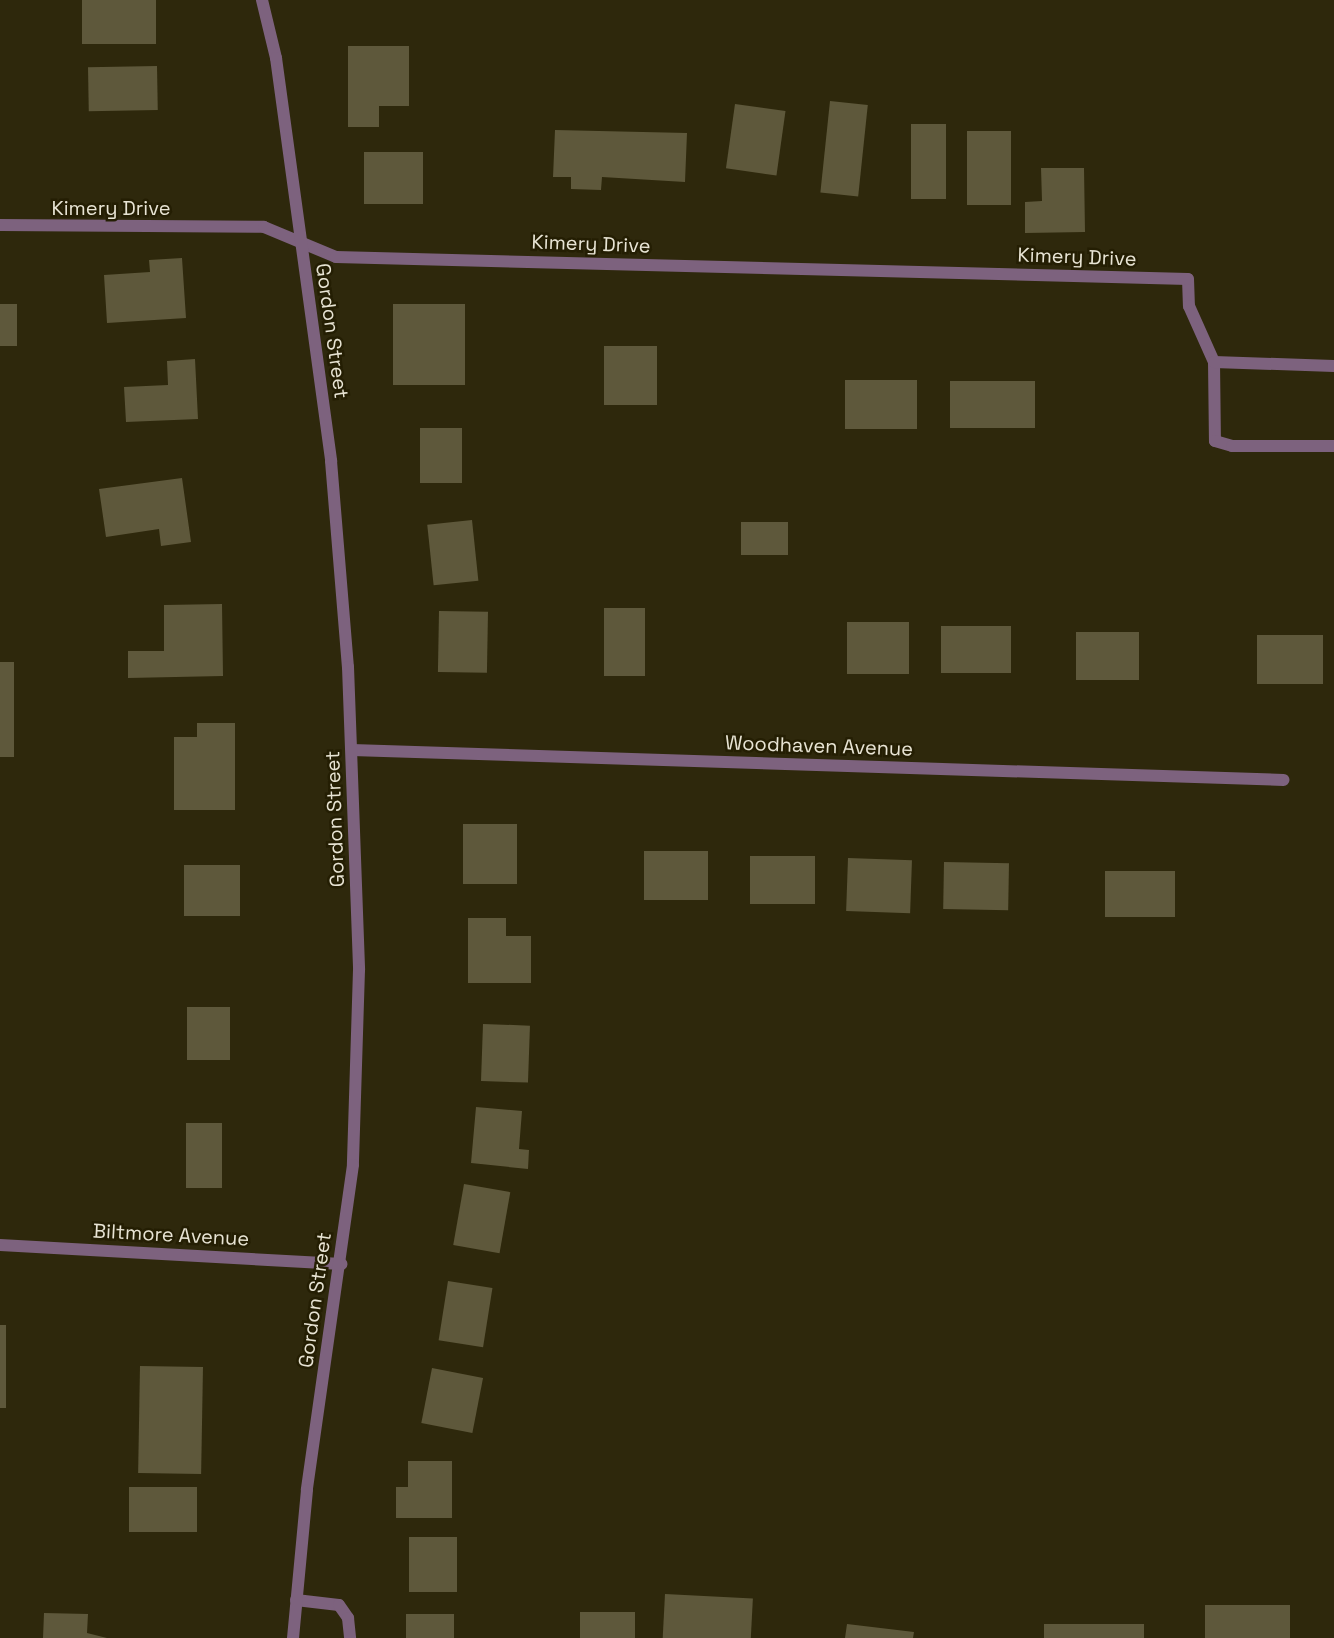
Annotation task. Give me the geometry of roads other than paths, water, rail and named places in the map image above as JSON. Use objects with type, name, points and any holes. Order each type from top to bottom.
[{"type":"street","name":"Gordon Street","points":[[262,0],[276,58],[299,241],[331,461],[352,750],[358,1086],[341,1264],[296,1600],[293,1638]]},
{"type":"street","name":"Kimery Drive","points":[[0,225],[264,227],[336,257],[1188,279],[1189,306],[1214,362]]},
{"type":"street","points":[[1334,366],[1214,362],[1215,441],[1232,446],[1334,446]]},
{"type":"street","name":"Woodhaven Avenue","points":[[352,750],[1284,780]]},
{"type":"street","name":"Biltmore Avenue","points":[[0,1245],[341,1264]]},
{"type":"street","points":[[296,1600],[339,1605],[348,1618],[350,1638]]}]
